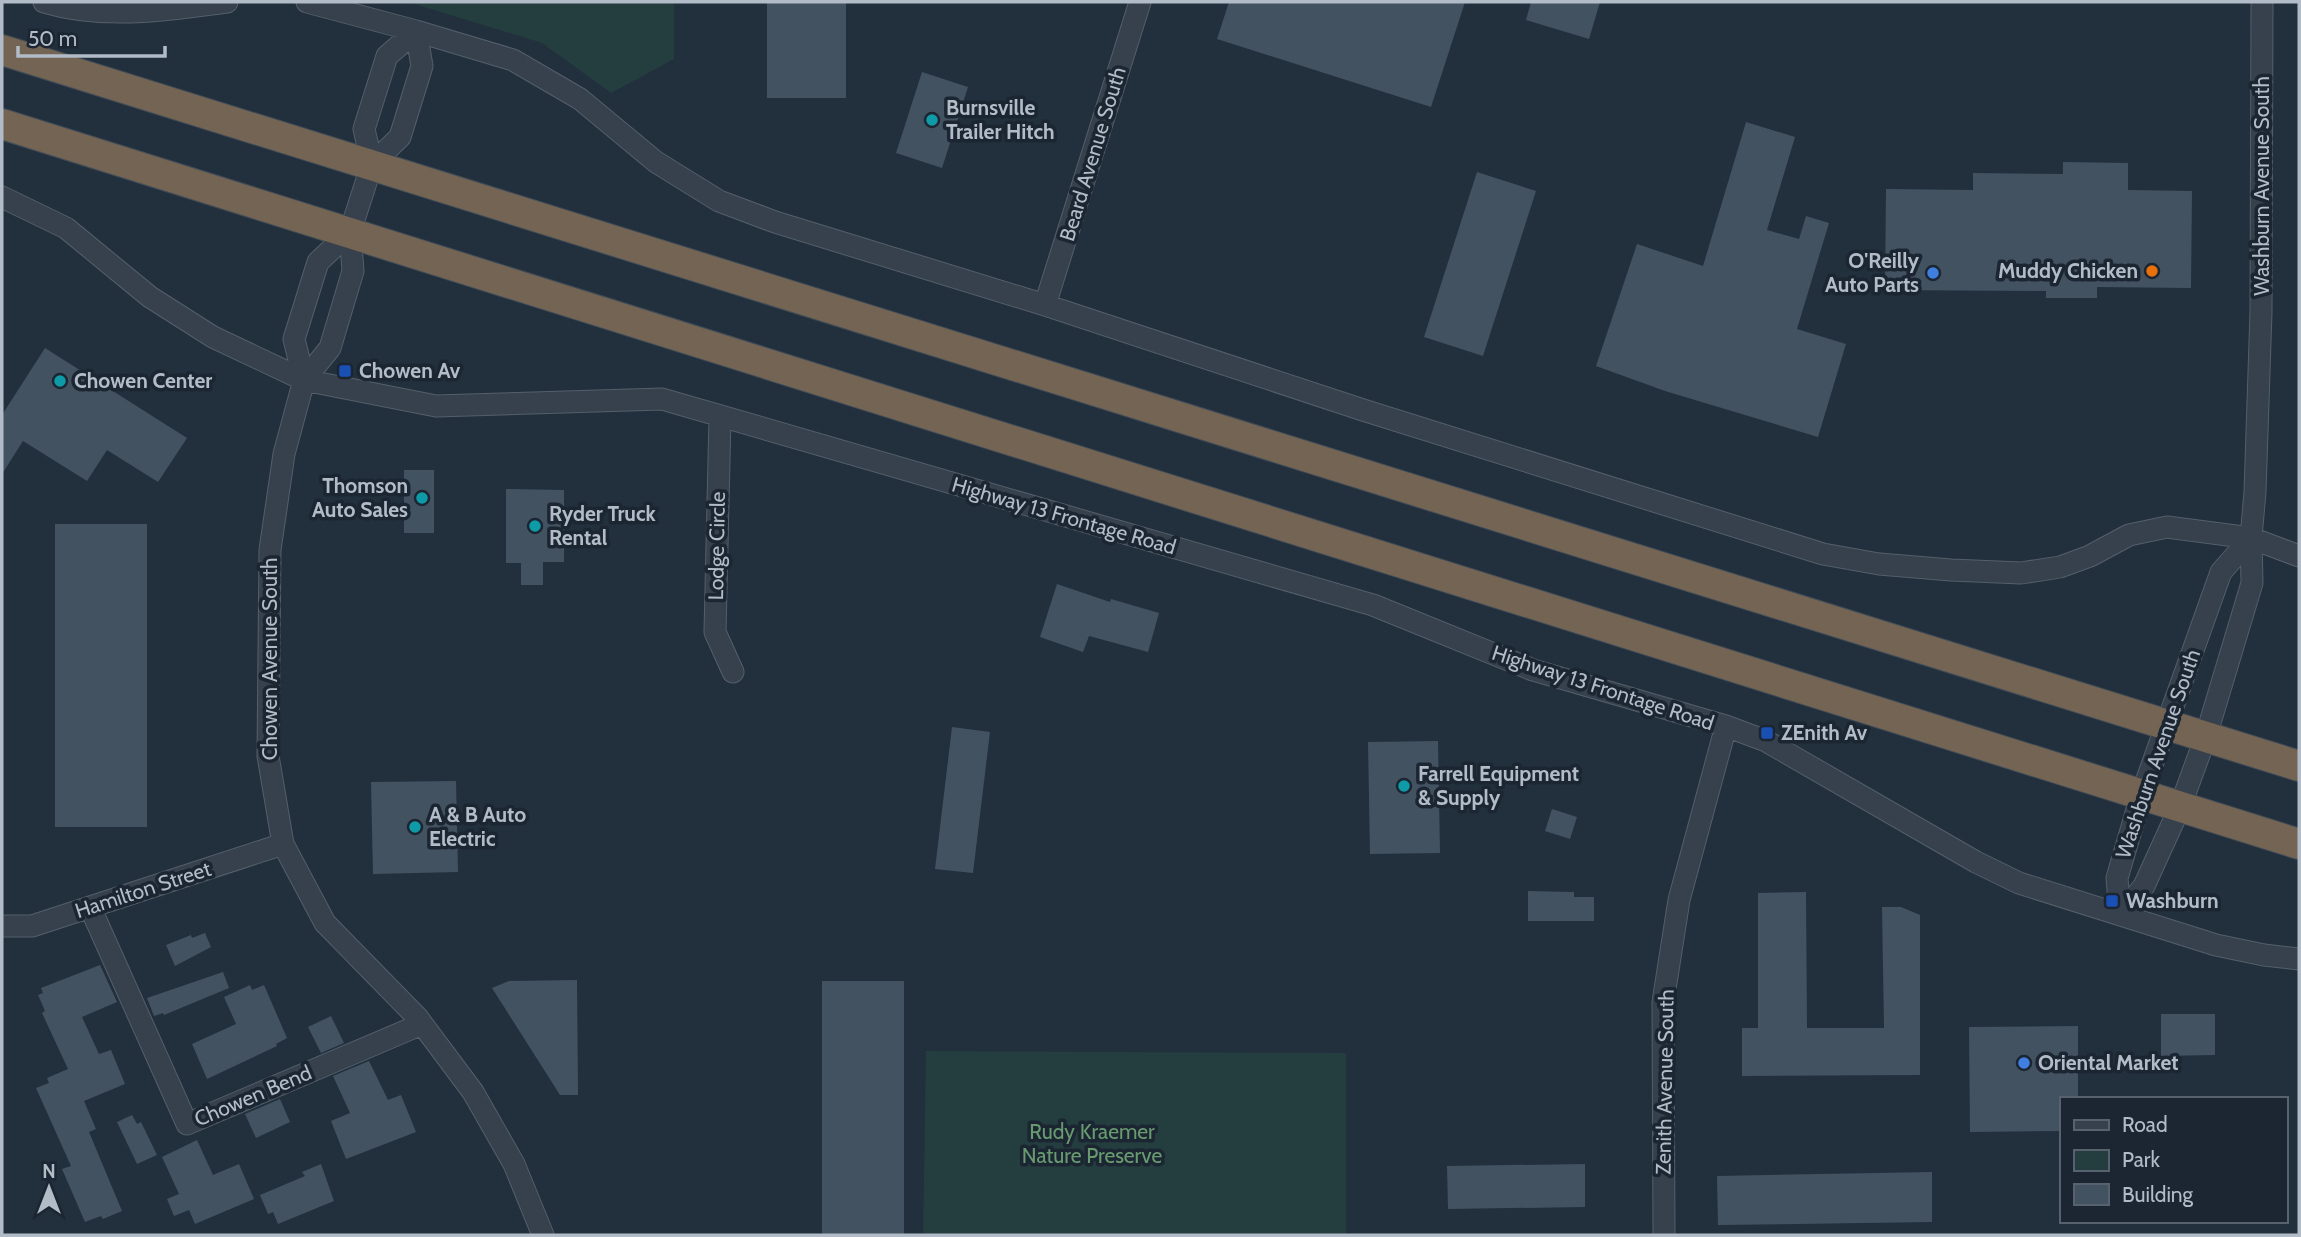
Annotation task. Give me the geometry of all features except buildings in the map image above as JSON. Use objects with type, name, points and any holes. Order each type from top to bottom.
[{"type":"highway","points":[[2,50],[2299,766]]},
{"type":"highway","points":[[2,124],[2299,844]]},
{"type":"street","points":[[44,2],[65,8],[121,12],[227,2]]},
{"type":"street","points":[[307,2],[513,60],[580,99],[656,162],[719,201],[775,222],[1045,305],[1363,410],[1823,554],[1879,564],[2021,573],[2060,567],[2090,556],[2129,535],[2167,527],[2251,538],[2299,556]]},
{"type":"street","name":"Beard Avenue South","points":[[1045,305],[1140,2]]},
{"type":"street","name":"Washburn Avenue South","points":[[2120,915],[2144,886],[2180,807],[2206,736],[2252,583],[2251,538],[2261,312],[2262,2]]},
{"type":"street","points":[[372,164],[364,129],[387,56],[416,31]]},
{"type":"street","name":"Chowen Avenue South","points":[[416,31],[422,66],[400,137],[372,164],[350,232],[353,271],[330,348],[304,380],[284,454],[270,550],[268,756],[283,844],[325,923],[422,1024],[473,1092],[514,1164],[542,1235]]},
{"type":"street","name":"Highway 13 Frontage Road","points":[[2,197],[66,228],[150,298],[213,337],[304,380],[436,406],[662,399],[1373,605],[1533,670],[1726,726],[1766,741],[1976,862],[2019,883],[2216,945],[2264,956],[2299,959]]},
{"type":"street","name":"Chowen Avenue South","points":[[304,380],[294,339],[314,274],[318,262],[350,232]]},
{"type":"street","name":"Lodge Circle","points":[[720,417],[715,632],[733,672]]},
{"type":"street","name":"Washburn Avenue South","points":[[2120,915],[2117,878],[2166,723],[2221,572],[2251,538]]},
{"type":"street","name":"Zenith Avenue South","points":[[1664,1235],[1662,1002],[1679,900],[1726,726]]},
{"type":"street","name":"Hamilton Street","points":[[2,926],[32,926],[283,844]]},
{"type":"street","name":"Chowen Bend","points":[[90,907],[187,1124],[422,1024]]},
{"type":"green space","points":[[408,2],[674,2],[674,59],[611,93],[542,43]]},
{"type":"green space","name":"Rudy Kraemer Nature Preserve","points":[[926,1051],[1346,1053],[1346,1235],[923,1235]]},
{"type":"place","name":"Burnsville Trailer Hitch","points":[[932,120]]},
{"type":"place","name":"Muddy Chicken","points":[[2152,271]]},
{"type":"place","name":"O'Reilly Auto Parts","points":[[1933,273]]},
{"type":"place","name":"Chowen Av","points":[[345,371]]},
{"type":"place","name":"Chowen Center","points":[[60,381]]},
{"type":"place","name":"Thomson Auto Sales","points":[[422,498]]},
{"type":"place","name":"Ryder Truck Rental","points":[[535,526]]},
{"type":"place","name":"ZEnith Av","points":[[1767,733]]},
{"type":"place","name":"Farrell Equipment & Supply","points":[[1404,786]]},
{"type":"place","name":"A & B Auto Electric","points":[[415,827]]},
{"type":"place","name":"Washburn","points":[[2112,901]]},
{"type":"place","name":"Oriental Market","points":[[2024,1063]]}]
